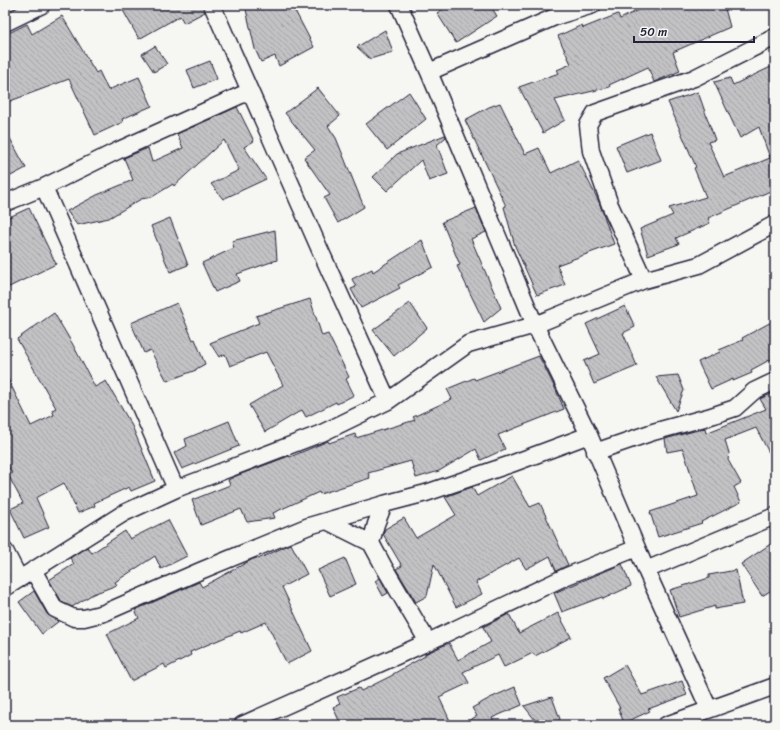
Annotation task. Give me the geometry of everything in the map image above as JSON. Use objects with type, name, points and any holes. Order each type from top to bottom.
[{"type":"street","points":[[5,23],[42,5]]},
{"type":"street","points":[[212,5],[388,400]]},
{"type":"street","points":[[399,5],[429,72],[535,325],[589,435],[646,570],[709,709]]},
{"type":"street","points":[[429,72],[557,16],[592,5]]},
{"type":"street","points":[[644,280],[610,205],[591,151],[588,125],[595,113],[694,78],[775,36]]},
{"type":"street","points":[[5,203],[44,187],[119,150],[250,91]]},
{"type":"street","points":[[44,187],[176,489]]},
{"type":"street","points":[[5,588],[124,513],[176,489],[322,433],[388,400],[468,344],[535,325],[644,280],[699,265],[775,224]]},
{"type":"street","points":[[595,452],[653,432],[735,408],[754,390],[775,381]]},
{"type":"street","points":[[33,570],[55,608],[74,618],[84,618],[104,613],[309,526],[426,493],[589,435]]},
{"type":"street","points":[[372,543],[376,524],[384,504]]},
{"type":"street","points":[[646,570],[775,516]]},
{"type":"street","points":[[327,521],[372,543],[384,567],[428,642]]},
{"type":"street","points":[[242,725],[428,642],[567,576],[637,548]]},
{"type":"street","points":[[5,551],[19,578]]},
{"type":"street","points":[[666,725],[775,686]]},
{"type":"building","points":[[120,5],[203,5],[205,12],[184,23],[180,16],[139,39]]},
{"type":"building","points":[[245,5],[292,5],[314,47],[279,66],[275,56],[261,62],[255,49]]},
{"type":"building","points":[[449,5],[490,5],[497,16],[456,43],[437,13]]},
{"type":"building","points":[[649,5],[724,5],[730,27],[673,52],[680,71],[654,82],[648,67],[609,85],[610,87],[555,100],[565,120],[543,133],[519,87],[559,73],[557,70],[571,64],[558,36],[582,25],[583,28],[618,14],[620,19]]},
{"type":"building","points":[[62,16],[96,73],[99,71],[108,90],[139,77],[152,106],[122,119],[123,122],[95,135],[69,79],[5,103],[5,35],[27,24],[32,34]]},
{"type":"building","points":[[385,30],[393,52],[370,59],[357,47]]},
{"type":"building","points":[[155,46],[167,64],[154,72],[142,54]]},
{"type":"building","points":[[210,61],[217,79],[194,88],[187,70]]},
{"type":"building","points":[[775,65],[775,189],[708,218],[710,223],[676,238],[679,244],[648,255],[640,229],[673,215],[669,208],[706,197],[694,168],[696,167],[668,102],[698,92],[715,140],[708,142],[724,177],[770,158],[759,127],[740,138],[714,82],[730,78],[733,85]]},
{"type":"building","points":[[318,88],[340,116],[328,126],[336,138],[364,207],[338,223],[324,198],[330,195],[304,158],[315,150],[285,113]]},
{"type":"building","points":[[409,92],[426,119],[387,150],[366,124]]},
{"type":"building","points":[[500,103],[525,154],[539,148],[551,173],[578,160],[599,202],[614,244],[557,265],[565,285],[537,295],[515,246],[504,207],[506,206],[465,120],[489,107]]},
{"type":"building","points":[[237,107],[254,141],[244,147],[266,179],[223,199],[211,184],[239,170],[224,140],[174,186],[173,184],[152,197],[141,199],[109,218],[77,225],[67,211],[97,195],[133,180],[124,158],[148,148],[152,162],[183,148],[177,134]]},
{"type":"building","points":[[5,129],[26,168],[5,179]]},
{"type":"building","points":[[650,132],[661,160],[627,173],[616,146]]},
{"type":"building","points":[[445,135],[446,137],[437,145],[448,174],[429,181],[421,160],[387,191],[373,177],[397,154]]},
{"type":"building","points":[[29,208],[56,264],[5,289],[5,219]]},
{"type":"building","points":[[476,208],[486,232],[471,239],[501,308],[484,322],[457,266],[460,265],[442,222]]},
{"type":"building","points":[[170,218],[188,265],[170,272],[151,226]]},
{"type":"building","points":[[275,230],[277,260],[237,274],[240,281],[215,292],[202,263],[234,248],[232,241]]},
{"type":"building","points":[[422,240],[433,267],[398,285],[400,288],[361,308],[351,289],[356,287],[352,279],[372,269],[373,272]]},
{"type":"building","points":[[310,299],[322,336],[328,334],[349,377],[346,379],[354,395],[306,417],[302,410],[265,432],[249,405],[283,385],[266,352],[230,366],[225,354],[219,357],[210,343],[259,323],[256,316]]},
{"type":"building","points":[[177,303],[193,340],[195,339],[205,364],[196,370],[167,381],[150,350],[144,353],[131,323]]},
{"type":"building","points":[[410,303],[427,328],[394,356],[373,330]]},
{"type":"building","points":[[625,306],[635,327],[623,333],[637,366],[594,384],[584,361],[600,354],[586,324]]},
{"type":"building","points":[[54,313],[72,343],[95,387],[106,381],[132,426],[155,481],[131,491],[129,487],[94,503],[95,506],[78,513],[64,483],[36,498],[49,527],[24,538],[10,509],[23,503],[8,475],[12,473],[5,460],[5,373],[31,426],[54,415],[52,410],[56,408],[17,339]]},
{"type":"building","points":[[775,320],[775,357],[751,370],[752,373],[733,381],[733,379],[711,389],[698,362],[720,352],[719,350],[743,340],[742,338]]},
{"type":"building","points":[[539,356],[564,409],[498,435],[505,449],[481,460],[476,449],[439,471],[416,478],[411,461],[368,473],[370,478],[320,494],[319,492],[273,513],[275,518],[247,522],[241,509],[201,525],[192,500],[230,485],[228,480],[236,476],[289,456],[290,457],[328,441],[329,443],[355,434],[356,438],[415,420],[413,417],[452,399],[447,389],[474,378],[475,380]]},
{"type":"building","points":[[678,375],[684,390],[676,411],[656,377]]},
{"type":"building","points":[[775,392],[775,464],[756,428],[725,440],[729,453],[728,460],[741,483],[734,487],[741,502],[701,522],[702,523],[658,537],[650,512],[698,496],[683,449],[667,452],[665,439],[705,428],[706,433],[766,409],[760,399]]},
{"type":"building","points":[[229,421],[239,446],[182,469],[174,453],[187,446],[185,439]]},
{"type":"building","points":[[512,476],[530,507],[540,503],[568,565],[556,571],[550,556],[526,569],[519,558],[476,582],[482,594],[456,607],[434,564],[427,596],[416,602],[396,569],[402,566],[383,534],[385,529],[404,518],[416,538],[456,515],[445,497],[472,487],[477,496]]},
{"type":"building","points":[[168,520],[187,556],[161,569],[155,556],[115,582],[117,585],[93,594],[72,607],[62,602],[49,580],[74,564],[70,558],[87,547],[92,553],[125,531],[130,539]]},
{"type":"building","points":[[775,541],[775,588],[762,596],[741,564]]},
{"type":"building","points":[[291,544],[307,574],[282,587],[312,651],[287,664],[266,622],[190,652],[191,655],[166,668],[164,664],[131,681],[107,634],[139,618],[135,610],[199,582],[202,587],[253,559],[258,559]]},
{"type":"building","points":[[345,558],[356,584],[330,596],[318,570]]},
{"type":"building","points":[[622,564],[631,586],[603,599],[602,597],[562,612],[554,593]]},
{"type":"building","points":[[736,570],[743,604],[715,609],[715,606],[679,617],[670,590],[709,578],[709,575]]},
{"type":"building","points":[[380,578],[388,593],[383,596],[375,581]]},
{"type":"building","points":[[34,591],[47,614],[59,621],[42,634],[19,602]]},
{"type":"building","points":[[558,613],[571,637],[535,656],[533,653],[504,667],[498,655],[463,672],[469,683],[439,697],[452,725],[341,725],[333,707],[340,704],[337,697],[359,688],[361,691],[393,675],[425,656],[425,654],[449,643],[458,660],[491,642],[483,627],[509,614],[519,633]]},
{"type":"building","points":[[625,665],[642,695],[682,681],[687,695],[648,709],[650,711],[624,723],[618,708],[620,708],[603,678]]},
{"type":"building","points":[[515,687],[522,705],[492,718],[496,725],[461,725],[477,716],[472,708]]},
{"type":"building","points":[[552,697],[560,719],[558,725],[539,725],[524,706]]}]
